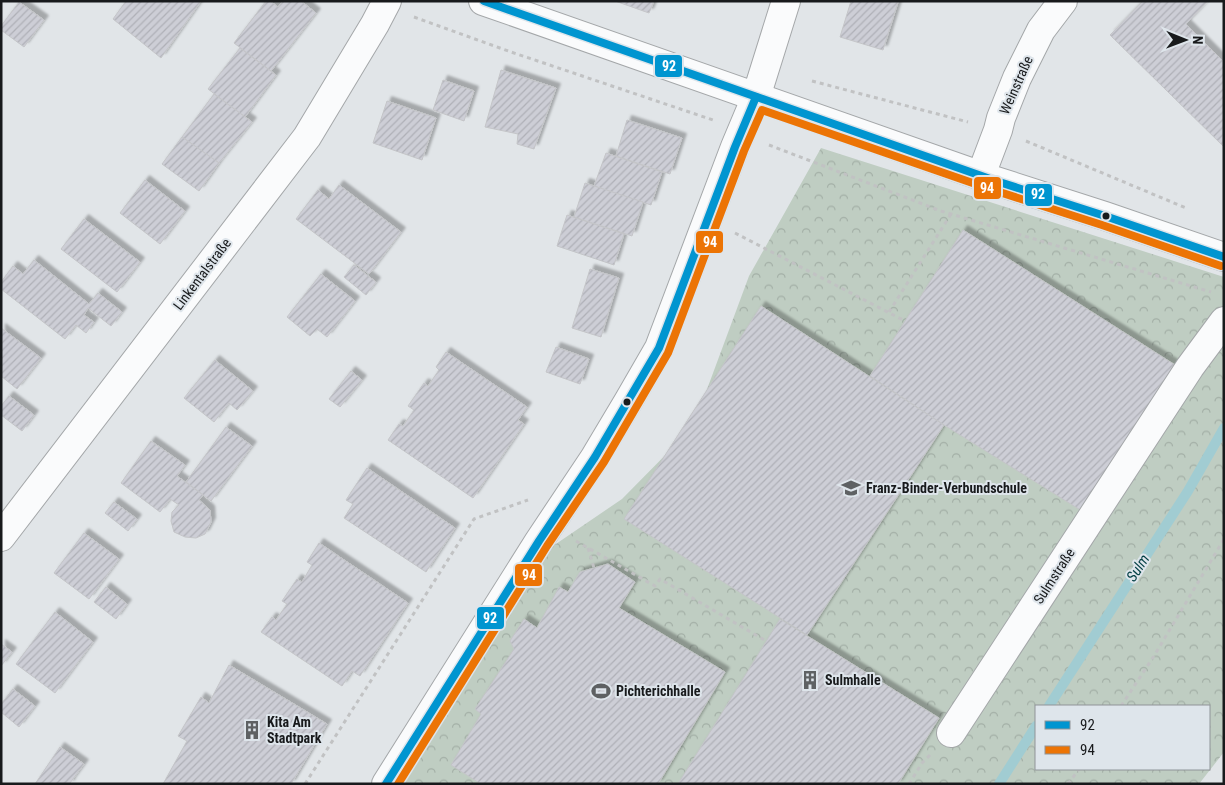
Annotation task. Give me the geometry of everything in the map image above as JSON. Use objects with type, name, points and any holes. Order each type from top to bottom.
[{"type":"street","points":[[483,1],[993,180],[1224,257]]},
{"type":"street","points":[[386,784],[549,526],[595,457],[659,348],[740,134],[756,97],[786,1]]},
{"type":"street","name":"Weinstraße","points":[[981,175],[1017,78],[1042,30],[1063,1]]},
{"type":"street","name":"Linkentalstraße","points":[[1,537],[307,137],[385,4]]},
{"type":"street","name":"Sulmstraße","points":[[951,734],[1190,367],[1224,321]]},
{"type":"path","points":[[385,4],[520,55],[710,118],[740,134],[951,214],[1215,293]]},
{"type":"path","points":[[811,80],[998,130],[1194,212]]},
{"type":"path","points":[[889,312],[951,214]]},
{"type":"path","points":[[708,219],[905,321]]},
{"type":"path","points":[[305,784],[474,519],[530,500]]},
{"type":"path","points":[[549,526],[655,586],[660,579],[766,641]]},
{"type":"path","points":[[1122,705],[1154,656],[1224,539]]},
{"type":"path","points":[[588,548],[594,568]]},
{"type":"path","points":[[1068,784],[1078,770]]},
{"type":"green space","points":[[821,148],[1224,277],[1224,752],[1210,770],[1210,705],[1035,705],[1035,770],[1210,770],[1199,784],[401,784],[550,548],[622,499],[693,427],[749,276]]},
{"type":"building","points":[[126,1],[201,1],[161,58],[113,19]]},
{"type":"building","points":[[266,1],[270,1],[278,7],[283,1],[301,1],[316,13],[271,71],[234,43]]},
{"type":"building","points":[[615,1],[654,1],[649,13]]},
{"type":"building","points":[[851,1],[898,2],[883,50],[840,37]]},
{"type":"building","points":[[1143,1],[1208,1],[1186,24],[1224,62],[1223,146],[1110,35]]},
{"type":"building","points":[[19,2],[44,20],[24,47],[1,30],[1,26]]},
{"type":"building","points":[[240,48],[276,75],[245,117],[208,89]]},
{"type":"building","points":[[501,70],[556,88],[534,149],[517,144],[518,134],[485,127]]},
{"type":"building","points":[[443,80],[474,91],[464,121],[433,110]]},
{"type":"building","points":[[214,94],[252,122],[219,163],[182,137]]},
{"type":"building","points":[[387,101],[436,118],[422,160],[373,143]]},
{"type":"building","points":[[627,120],[682,138],[670,174],[616,156]]},
{"type":"building","points":[[182,137],[219,163],[199,191],[162,164]]},
{"type":"building","points":[[606,153],[662,172],[651,205],[594,186]]},
{"type":"building","points":[[145,180],[185,211],[160,244],[120,213]]},
{"type":"building","points":[[585,183],[643,202],[632,236],[574,217]]},
{"type":"building","points":[[339,185],[401,232],[369,274],[296,219],[318,190],[329,199]]},
{"type":"building","points":[[567,215],[624,234],[614,265],[557,246]]},
{"type":"building","points":[[84,219],[140,262],[117,292],[61,249]]},
{"type":"building","points":[[963,230],[1175,365],[1082,511],[944,425],[870,376]]},
{"type":"building","points":[[34,260],[89,304],[98,293],[122,312],[111,326],[88,308],[84,315],[94,322],[86,333],[76,325],[65,339],[1,289],[1,282],[13,266],[23,274]]},
{"type":"building","points":[[354,265],[376,282],[366,295],[344,277]]},
{"type":"building","points":[[590,269],[619,278],[601,337],[572,328]]},
{"type":"building","points":[[321,274],[355,301],[327,337],[317,329],[310,336],[287,317]]},
{"type":"building","points":[[761,306],[944,425],[807,635],[624,519]]},
{"type":"building","points":[[1,328],[41,358],[17,389],[1,376]]},
{"type":"building","points":[[556,347],[589,359],[580,384],[546,372]]},
{"type":"building","points":[[446,352],[527,407],[518,420],[524,424],[473,498],[388,440],[399,424],[403,426],[414,410],[408,406],[424,383],[428,386],[439,370],[436,367]]},
{"type":"building","points":[[215,360],[253,391],[237,410],[229,403],[214,422],[184,398]]},
{"type":"building","points":[[351,371],[362,380],[340,407],[329,399]]},
{"type":"building","points":[[9,396],[34,415],[22,431],[1,415],[1,406]]},
{"type":"building","points":[[226,427],[252,446],[211,501],[186,482]]},
{"type":"building","points":[[151,441],[185,465],[177,476],[203,495],[199,500],[210,510],[211,522],[205,534],[196,538],[185,537],[174,532],[171,521],[172,512],[179,505],[170,499],[160,512],[121,483]]},
{"type":"building","points":[[367,468],[455,528],[426,572],[344,518],[353,504],[346,500]]},
{"type":"building","points":[[114,502],[137,519],[128,531],[105,513]]},
{"type":"building","points":[[84,533],[119,559],[89,599],[54,573]]},
{"type":"building","points":[[319,543],[408,603],[360,676],[352,671],[342,686],[261,632],[272,617],[276,620],[287,604],[282,601],[297,579],[302,582],[312,565],[307,562]]},
{"type":"building","name":"Pichterichhalle","points":[[608,564],[635,582],[619,608],[725,672],[658,784],[481,784],[451,765],[481,714],[475,709],[514,649],[510,641],[524,619],[537,628],[559,587],[568,592],[580,572]]},
{"type":"building","points":[[106,587],[127,604],[116,619],[94,602]]},
{"type":"building","points":[[55,612],[93,642],[55,693],[16,664]]},
{"type":"building","name":"Sulmhalle","points":[[780,619],[939,718],[898,784],[678,784]]},
{"type":"building","points":[[1,644],[12,652],[1,666]]},
{"type":"building","name":"Kita Am Stadtpark","points":[[229,665],[327,724],[291,784],[163,784],[187,741],[178,736],[201,697],[209,703]]},
{"type":"building","points":[[13,689],[35,706],[19,727],[1,712],[1,704]]},
{"type":"building","points":[[60,747],[84,764],[71,784],[35,784]]},
{"type":"waterway","name":"Sulm","points":[[1050,705],[1188,491],[1224,428]]},
{"type":"waterway","name":"Sulm","points":[[999,784],[1035,728]]},
{"type":"transit line","name":"92","points":[[484,1],[993,180],[1224,257]]},
{"type":"transit line","name":"92","points":[[386,784],[539,541],[595,457],[659,348],[735,147],[756,97]]},
{"type":"transit line","name":"94","points":[[398,784],[547,546],[604,462],[668,353],[744,151],[762,110],[1221,266]]},
{"type":"place","name":"Franz-Binder-Verbundschule","points":[[851,488]]},
{"type":"place","name":"Sulmhalle","points":[[810,680]]},
{"type":"place","name":"Pichterichhalle","points":[[601,691]]},
{"type":"place","name":"Kita Am Stadtpark","points":[[252,730]]}]
